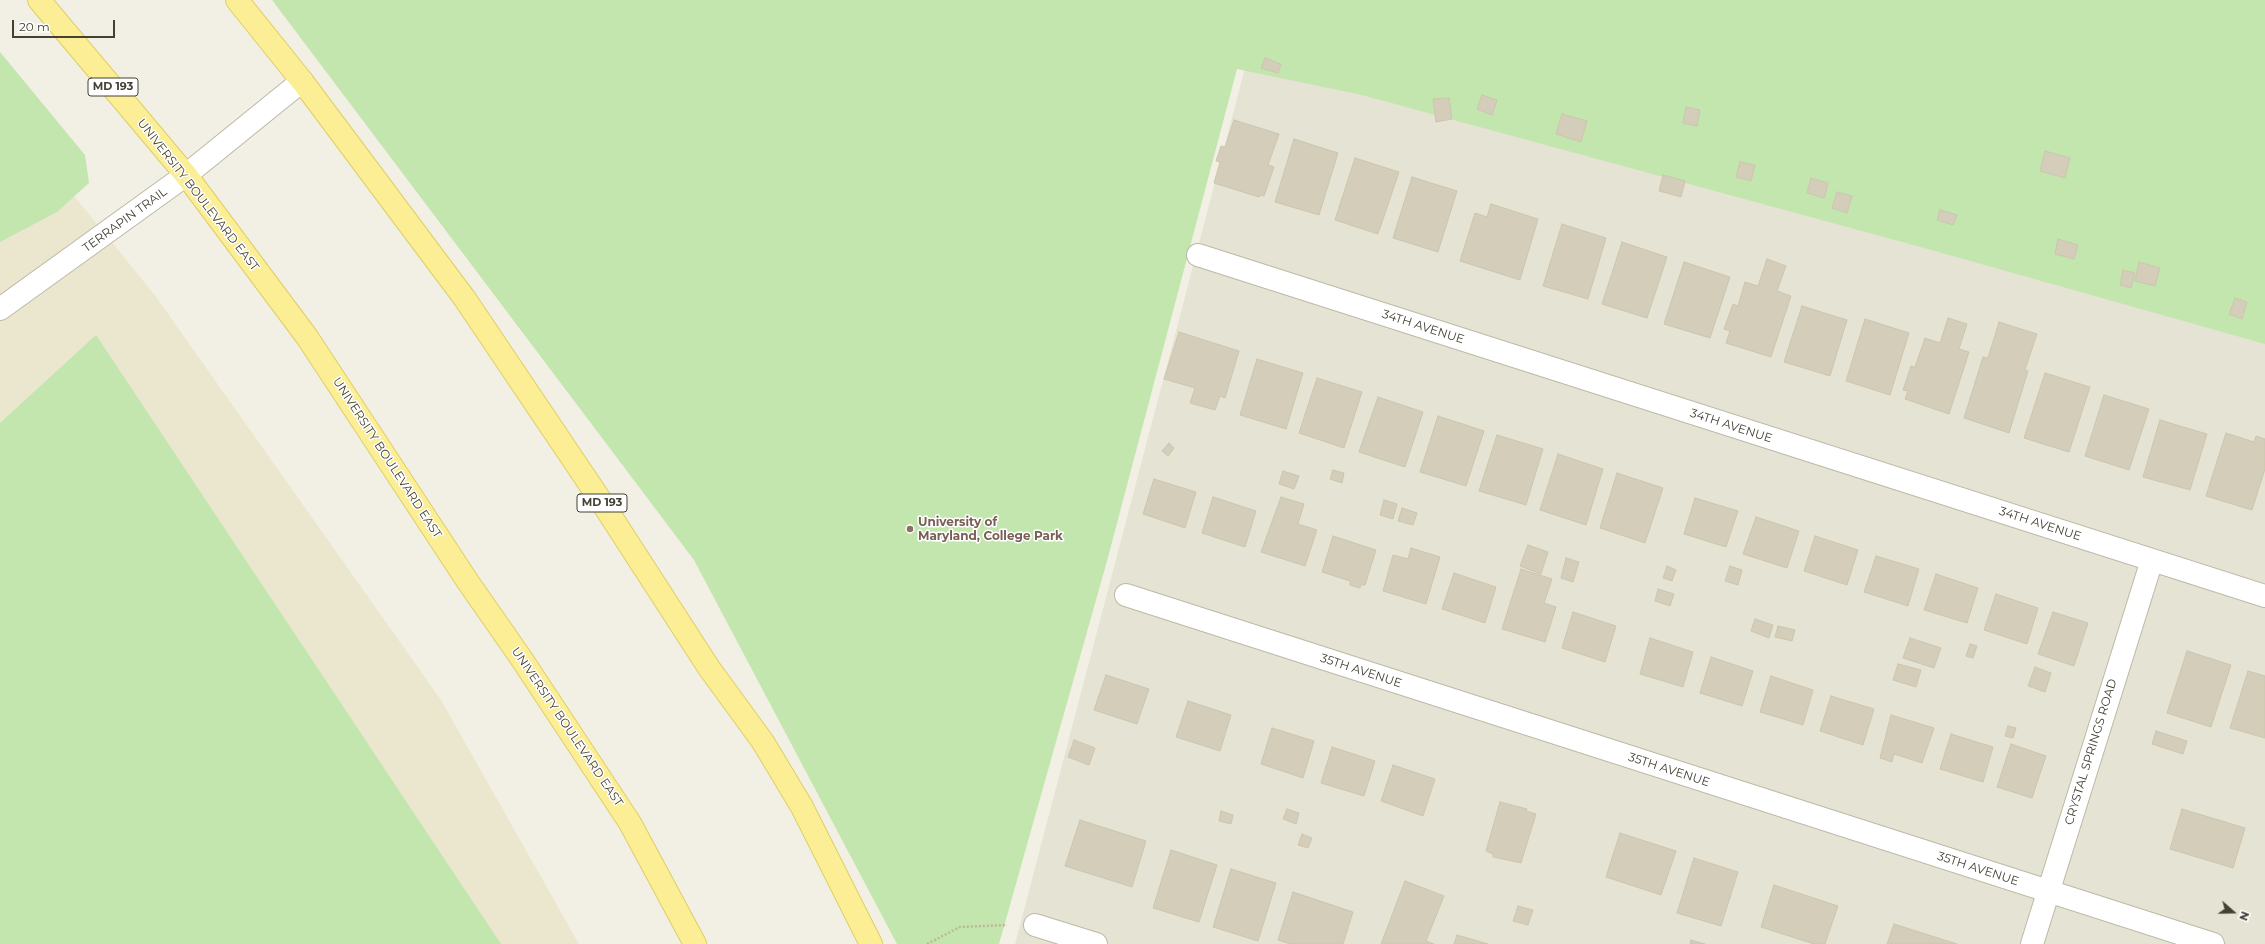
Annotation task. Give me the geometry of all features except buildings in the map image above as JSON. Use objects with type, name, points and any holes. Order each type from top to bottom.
[{"type":"main road","name":"UNIVERSITY BOULEVARD EAST","points":[[39,0],[186,175],[307,337],[468,582],[521,658],[630,823],[694,944]]},
{"type":"main road","name":"MD 193","points":[[237,0],[302,81],[465,299],[596,494],[709,668],[763,742],[802,807],[871,944]]},
{"type":"street","name":"TERRAPIN TRAIL","points":[[0,309],[186,175],[302,81]]},
{"type":"street","name":"34TH AVENUE","points":[[1198,255],[2265,596]]},
{"type":"street","name":"CRYSTAL SPRINGS ROAD","points":[[2032,944],[2152,560]]},
{"type":"street","name":"35TH AVENUE","points":[[1126,595],[2213,944]]},
{"type":"street","points":[[1035,925],[1096,944]]},
{"type":"path","points":[[927,944],[960,927],[1035,925]]},
{"type":"shaded area","points":[[1261,7],[2265,328],[2265,944],[1015,944]]},
{"type":"shaded area","points":[[0,105],[154,294],[441,700],[579,944],[0,944]]},
{"type":"green space","name":"University of Maryland, College Park","points":[[272,0],[2265,0],[2265,344],[1928,249],[1362,95],[1237,69],[1107,561],[999,944],[897,944],[694,560]]},
{"type":"green space","points":[[0,52],[85,155],[89,183],[57,212],[0,242]]},
{"type":"green space","points":[[96,335],[501,944],[0,944],[0,423]]},
{"type":"place","name":"University of Maryland, College Park","points":[[910,529]]}]
